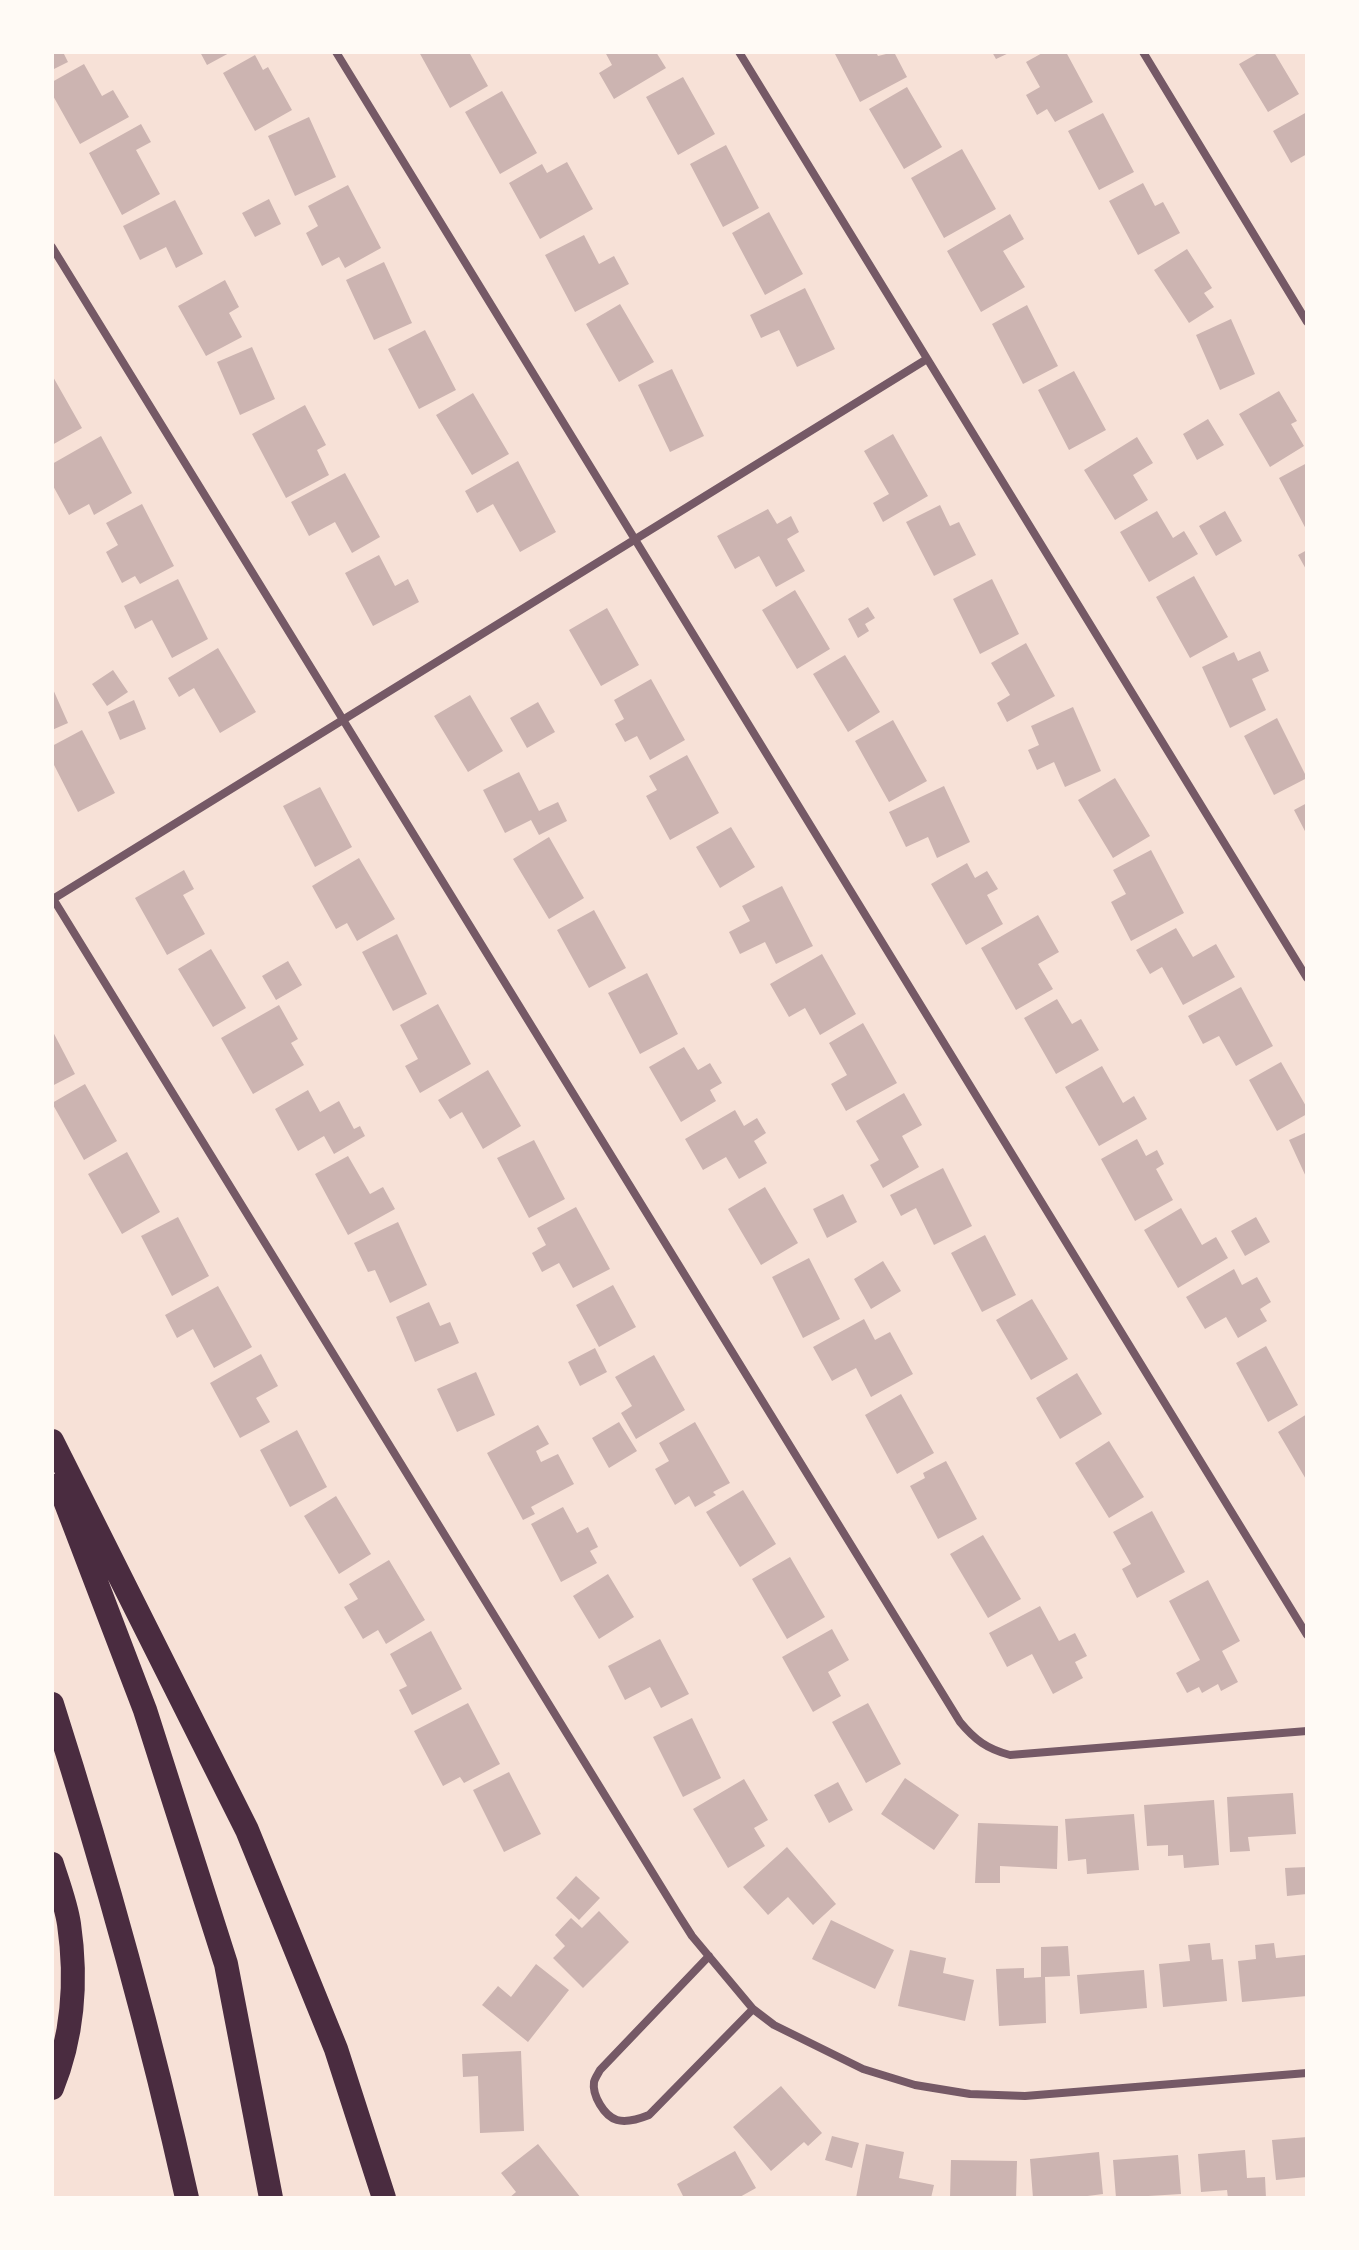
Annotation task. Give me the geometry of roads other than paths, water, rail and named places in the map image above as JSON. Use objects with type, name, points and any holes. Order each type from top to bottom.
[{"type":"highway","points":[[52,1441],[247,1830],[336,2049],[384,2198]]},
{"type":"highway","points":[[52,1467],[145,1710],[226,1964],[271,2198]]},
{"type":"highway","points":[[52,1704],[104,1868],[159,2073],[187,2198]]},
{"type":"highway","points":[[52,1864],[69,1921],[73,1972],[63,2062],[52,2088]]},
{"type":"street","points":[[336,52],[1307,1635]]},
{"type":"street","points":[[739,52],[1307,978]]},
{"type":"street","points":[[1143,52],[1307,322]]},
{"type":"street","points":[[52,247],[960,1722],[974,1739],[991,1750],[1010,1755],[1307,1731]]},
{"type":"street","points":[[927,359],[52,898],[644,1860],[692,1936],[753,2009],[774,2025],[863,2069],[915,2085],[970,2094],[1025,2096],[1307,2073]]},
{"type":"street","points":[[709,1956],[600,2070],[594,2082],[597,2099],[606,2114],[618,2121],[649,2115],[753,2009]]}]
